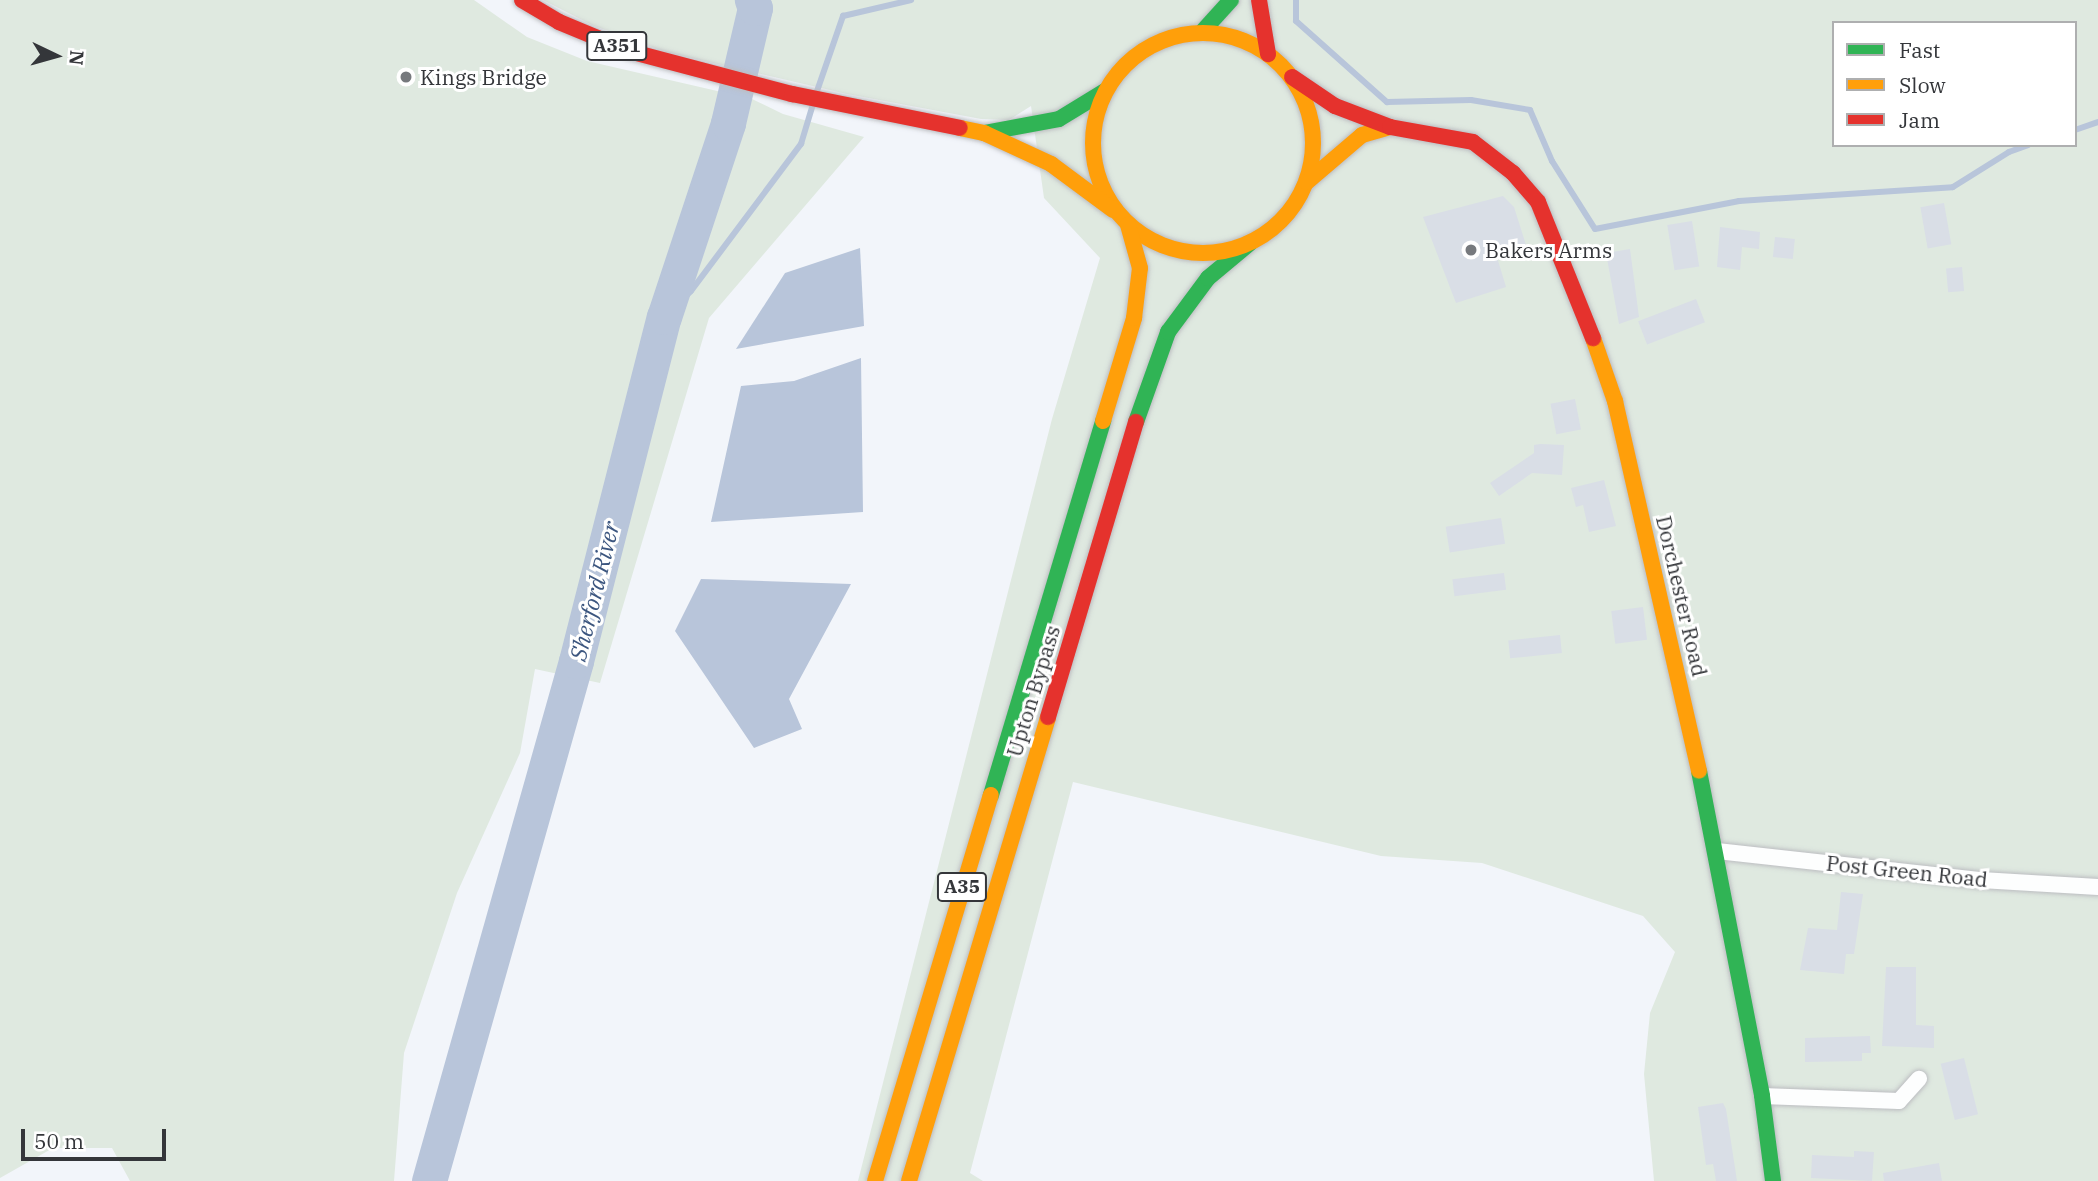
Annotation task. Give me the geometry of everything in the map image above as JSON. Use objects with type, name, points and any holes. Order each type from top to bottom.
[{"type":"main road","name":"A351","points":[[522,0],[559,22],[618,46],[718,76],[984,133],[1051,164],[1114,210]]},
{"type":"main road","points":[[1202,32],[1231,0]]},
{"type":"main road","points":[[1259,0],[1268,54]]},
{"type":"main road","points":[[1307,182],[1313,146],[1308,109],[1292,77],[1268,54],[1237,38],[1202,32],[1173,37],[1146,48],[1123,67],[1105,91],[1094,125],[1094,160],[1099,185],[1114,210],[1128,225],[1174,250],[1225,252],[1250,243],[1274,228],[1307,182],[1362,135],[1390,127]]},
{"type":"main road","name":"Dorchester Road","points":[[1292,77],[1335,106],[1390,127],[1473,142],[1513,173],[1538,202],[1565,260],[1615,401],[1717,851],[1762,1096],[1773,1181]]},
{"type":"main road","name":"A351","points":[[984,133],[1054,121],[1105,91]]},
{"type":"main road","name":"Upton Bypass","points":[[875,1181],[1134,318],[1140,268],[1128,225]]},
{"type":"main road","name":"Upton Bypass","points":[[909,1181],[1150,380],[1168,332],[1208,278],[1250,243]]},
{"type":"street","name":"Post Green Road","points":[[1717,851],[1981,880],[2098,887]]},
{"type":"street","points":[[1762,1096],[1899,1101],[1919,1079]]},
{"type":"shaded area","points":[[0,0],[474,0],[527,37],[587,61],[752,99],[783,114],[864,137],[709,318],[600,683],[535,669],[520,753],[457,893],[404,1053],[394,1181],[130,1181],[112,1148],[53,1148],[0,1178]]},
{"type":"shaded area","points":[[543,0],[2098,0],[2098,1181],[1654,1181],[1644,1074],[1650,1013],[1675,952],[1643,916],[1482,863],[1381,856],[1073,782],[970,1173],[983,1181],[858,1181],[1052,419],[1100,258],[1044,198],[1031,106],[1009,120],[981,119],[847,94],[666,52],[592,25]]},
{"type":"water","points":[[860,248],[864,326],[736,349],[785,273]]},
{"type":"water","points":[[861,358],[863,512],[711,522],[741,386],[794,381]]},
{"type":"water","points":[[701,579],[851,584],[789,699],[802,729],[754,748],[675,631]]},
{"type":"building","name":"Bakers Arms","points":[[1503,196],[1514,207],[1526,245],[1496,254],[1506,287],[1456,303],[1423,217]]},
{"type":"building","points":[[1944,203],[1951,244],[1928,249],[1920,207]]},
{"type":"building","points":[[1692,221],[1699,266],[1675,270],[1667,225]]},
{"type":"building","points":[[1720,227],[1760,232],[1759,249],[1742,247],[1740,270],[1717,267]]},
{"type":"building","points":[[1775,237],[1795,239],[1793,259],[1773,257]]},
{"type":"building","points":[[1630,249],[1639,317],[1619,324],[1606,253]]},
{"type":"building","points":[[1962,267],[1964,291],[1948,292],[1946,268]]},
{"type":"building","points":[[1696,299],[1705,322],[1647,345],[1638,321]]},
{"type":"building","points":[[1575,399],[1581,429],[1556,434],[1550,404]]},
{"type":"building","points":[[1534,445],[1564,445],[1562,475],[1532,473],[1499,496],[1490,483],[1534,453]]},
{"type":"building","points":[[1604,480],[1616,526],[1589,532],[1583,505],[1576,507],[1571,488]]},
{"type":"building","points":[[1501,518],[1505,544],[1450,552],[1446,527]]},
{"type":"building","points":[[1504,573],[1506,590],[1454,596],[1452,579]]},
{"type":"building","points":[[1643,607],[1647,640],[1615,644],[1611,611]]},
{"type":"building","points":[[1560,635],[1562,653],[1510,658],[1508,640]]},
{"type":"building","points":[[1841,892],[1863,894],[1854,954],[1846,954],[1844,974],[1800,970],[1808,928],[1837,930]]},
{"type":"building","points":[[1886,967],[1916,967],[1916,1025],[1934,1026],[1934,1048],[1882,1046]]},
{"type":"building","points":[[1870,1036],[1871,1053],[1862,1053],[1862,1061],[1805,1062],[1805,1038]]},
{"type":"building","points":[[1964,1058],[1978,1114],[1955,1120],[1941,1064]]},
{"type":"building","points":[[1723,1103],[1737,1181],[1716,1181],[1713,1164],[1706,1165],[1698,1107]]},
{"type":"building","points":[[1854,1151],[1874,1152],[1872,1181],[1811,1178],[1812,1155],[1854,1157]]},
{"type":"building","points":[[1939,1163],[1942,1181],[1884,1181],[1883,1173]]},
{"type":"waterway","name":"Sherford River","points":[[429,1181],[576,661],[664,317],[728,123],[755,8],[752,0]]},
{"type":"waterway","points":[[816,94],[843,16],[911,0]]},
{"type":"waterway","points":[[1296,0],[1296,21],[1387,102],[1471,100],[1530,110],[1552,161],[1595,229],[1739,201],[1953,187],[2009,152],[2023,147]]},
{"type":"waterway","points":[[664,317],[691,291],[801,144],[813,104]]},
{"type":"waterway","points":[[2077,129],[2098,122]]},
{"type":"traffic: fast","points":[[1202,32],[1231,0]]},
{"type":"traffic: fast","points":[[984,133],[1059,119],[1105,91]]},
{"type":"traffic: fast","points":[[1136,422],[1168,332],[1208,278],[1250,243]]},
{"type":"traffic: fast","points":[[991,795],[1103,421]]},
{"type":"traffic: fast","points":[[1699,771],[1762,1096],[1773,1181]]},
{"type":"traffic: slow","points":[[1192,33],[1214,33],[1245,41],[1264,51],[1281,65],[1295,82],[1305,101],[1313,143],[1305,185],[1295,204],[1281,221],[1264,235],[1245,245],[1214,253],[1192,253],[1151,240],[1133,228],[1118,213],[1101,185],[1093,154],[1093,132],[1106,91],[1118,73],[1133,58],[1161,41],[1192,33]]},
{"type":"traffic: slow","points":[[1307,182],[1362,135],[1390,127]]},
{"type":"traffic: slow","points":[[960,128],[984,133],[1051,164],[1113,210]]},
{"type":"traffic: slow","points":[[1103,421],[1134,318],[1140,268],[1128,225]]},
{"type":"traffic: slow","points":[[1593,338],[1615,401],[1699,771]]},
{"type":"traffic: slow","points":[[909,1181],[1048,717]]},
{"type":"traffic: slow","points":[[875,1181],[991,795]]},
{"type":"traffic: jam","points":[[522,0],[559,22],[629,51],[792,94],[960,128]]},
{"type":"traffic: jam","points":[[1259,0],[1268,54]]},
{"type":"traffic: jam","points":[[1292,77],[1335,106],[1390,127],[1473,142],[1513,173],[1538,202],[1593,338]]},
{"type":"traffic: jam","points":[[1048,717],[1136,422]]},
{"type":"place","name":"Kings Bridge","points":[[406,77]]},
{"type":"place","name":"Bakers Arms","points":[[1471,250]]}]
